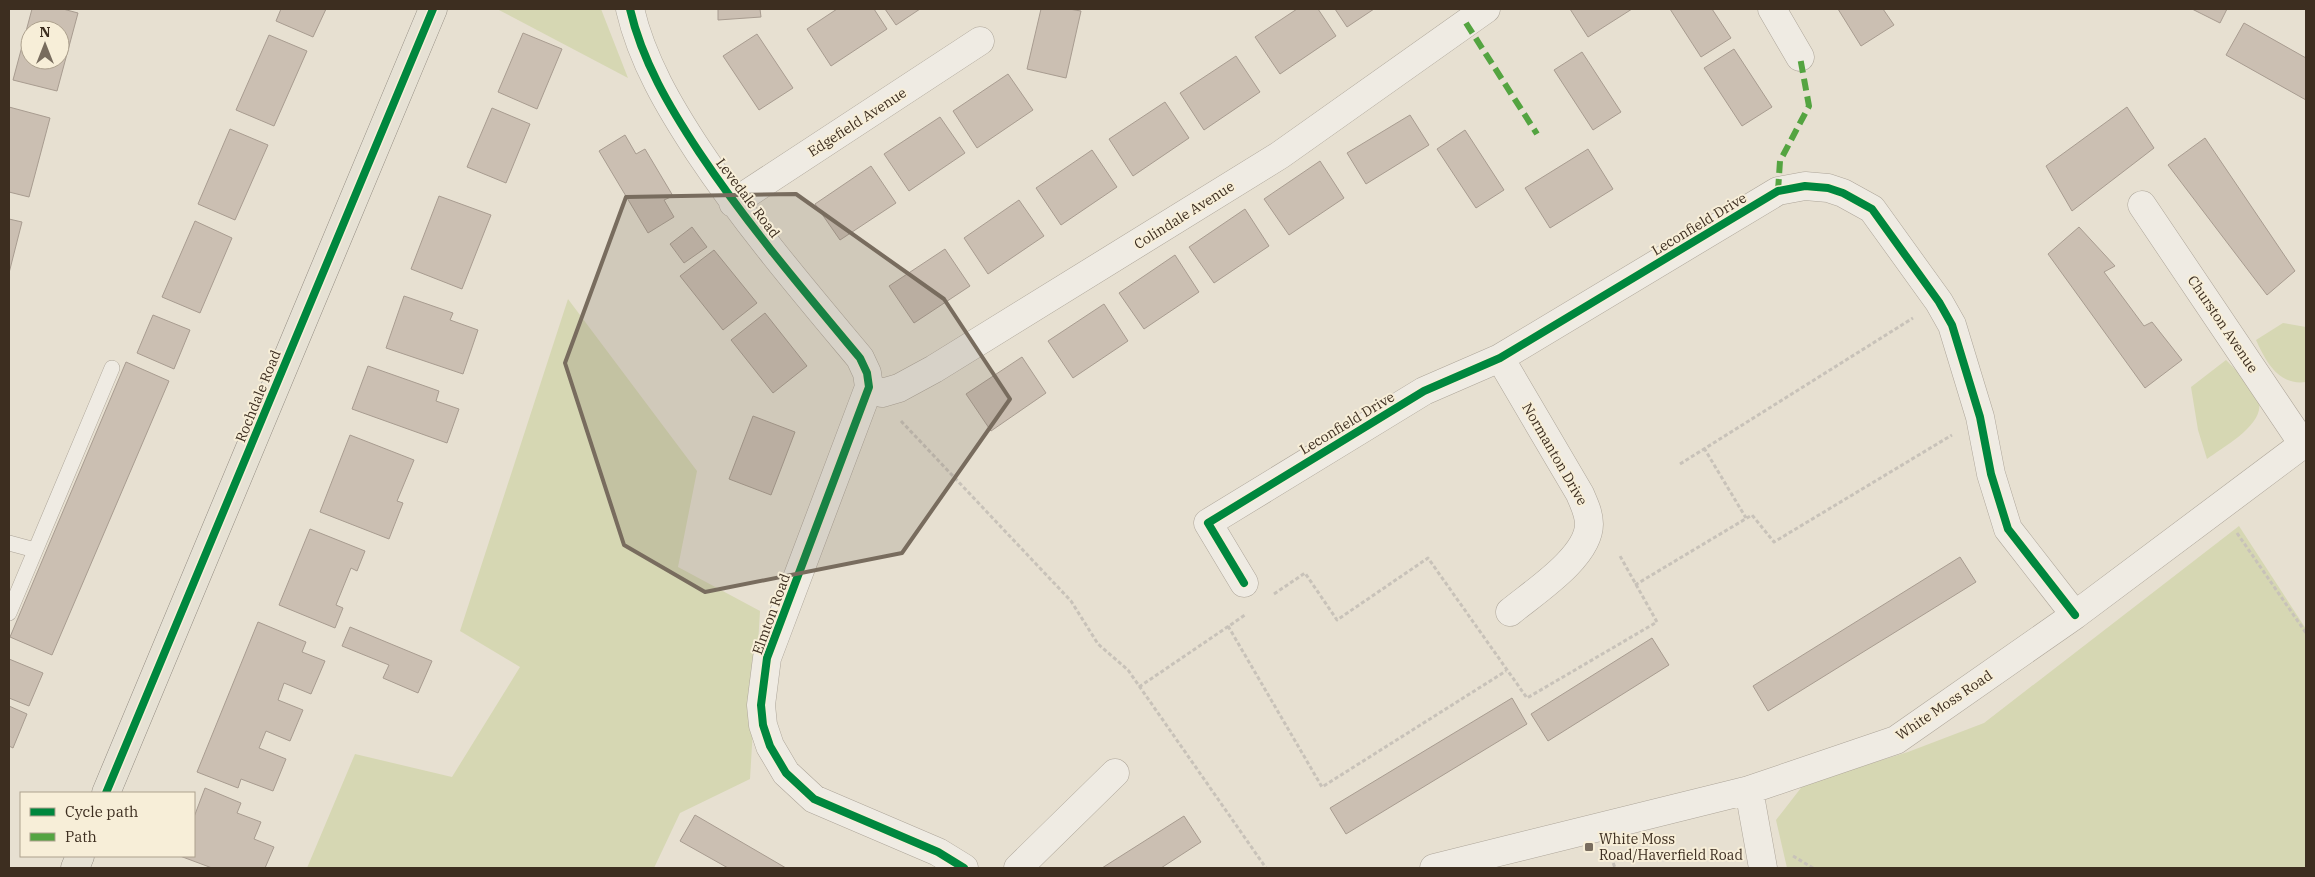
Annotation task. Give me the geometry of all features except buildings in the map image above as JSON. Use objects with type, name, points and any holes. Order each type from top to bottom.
[{"type":"main road","name":"Rochdale Road","points":[[106,792],[433,9]]},
{"type":"street","name":"Levedale Road","points":[[630,9],[649,64],[672,110],[733,202],[860,358],[867,373],[881,388]]},
{"type":"street","name":"Colindale Avenue","points":[[881,388],[934,369],[1280,155],[1486,9]]},
{"type":"street","points":[[1772,9],[1800,57]]},
{"type":"street","name":"Edgefield Avenue","points":[[733,202],[980,41]]},
{"type":"street","name":"Leconfield Drive","points":[[1244,583],[1208,523],[1424,390],[1500,358],[1778,191],[1804,186],[1828,188],[1844,193],[1872,209],[1939,302],[1952,325],[1980,418],[1991,474],[2008,529],[2075,615]]},
{"type":"street","name":"Churston Avenue","points":[[2142,205],[2305,443]]},
{"type":"street","name":"Normanton Drive","points":[[1500,358],[1580,494],[1587,512],[1589,525],[1587,534],[1578,551],[1566,565],[1510,612]]},
{"type":"street","name":"Elmton Road","points":[[881,388],[767,658],[761,705],[763,725],[770,746],[786,774],[814,799],[938,852],[964,868]]},
{"type":"street","name":"White Moss Road","points":[[1434,868],[1749,790],[1896,740],[2075,615],[2305,443]]},
{"type":"street","points":[[1018,868],[1115,773]]},
{"type":"street","points":[[1749,790],[1763,868]]},
{"type":"lane","points":[[9,613],[112,368]]},
{"type":"lane","points":[[9,543],[35,550]]},
{"type":"path","points":[[1680,464],[1939,302]]},
{"type":"path","points":[[881,388],[900,420],[1071,602],[1098,644],[1128,670],[1266,868]]},
{"type":"path","points":[[1635,585],[1752,515],[1774,542],[1980,418]]},
{"type":"path","points":[[1704,448],[1746,518]]},
{"type":"path","points":[[2219,506],[2306,633]]},
{"type":"path","points":[[1266,600],[1305,573],[1337,620],[1428,558],[1526,698],[1657,622],[1620,556]]},
{"type":"path","points":[[1139,687],[1251,610]]},
{"type":"path","points":[[1228,626],[1322,787],[1506,671]]},
{"type":"highlighted area","points":[[796,194],[944,299],[1010,399],[902,553],[705,592],[624,545],[565,363],[626,197]]},
{"type":"green space","points":[[497,9],[601,9],[628,78]]},
{"type":"green space","points":[[568,299],[697,471],[678,567],[760,611],[750,779],[680,813],[654,868],[307,868],[355,754],[452,777],[520,667],[460,631]]},
{"type":"green space","points":[[2283,323],[2306,327],[2306,382],[2288,380],[2275,371],[2264,356],[2256,340]]},
{"type":"green space","points":[[2226,360],[2254,392],[2259,402],[2259,411],[2249,427],[2241,435],[2207,459],[2198,430],[2191,387]]},
{"type":"green space","points":[[2239,526],[2306,629],[2306,868],[1787,868],[1776,820],[1804,784],[1908,752],[1984,723]]},
{"type":"marked path","points":[[1466,23],[1537,134]]},
{"type":"marked path","points":[[1778,191],[1780,161],[1809,106],[1800,57]]},
{"type":"cycle path","points":[[106,792],[433,9]]},
{"type":"cycle path","points":[[630,9],[642,47],[658,84],[699,152],[756,231],[860,358],[867,373],[869,387],[767,658],[761,705],[763,725],[770,746],[786,773],[814,799],[938,852],[964,868]]},
{"type":"cycle path","points":[[1244,583],[1208,523],[1424,391],[1500,358],[1778,191],[1805,186],[1828,188],[1843,193],[1872,209],[1939,302],[1952,325],[1980,417],[1991,474],[2008,529],[2075,615]]},
{"type":"place","name":"White Moss Road/Haverfield Road","points":[[1589,847]]}]
